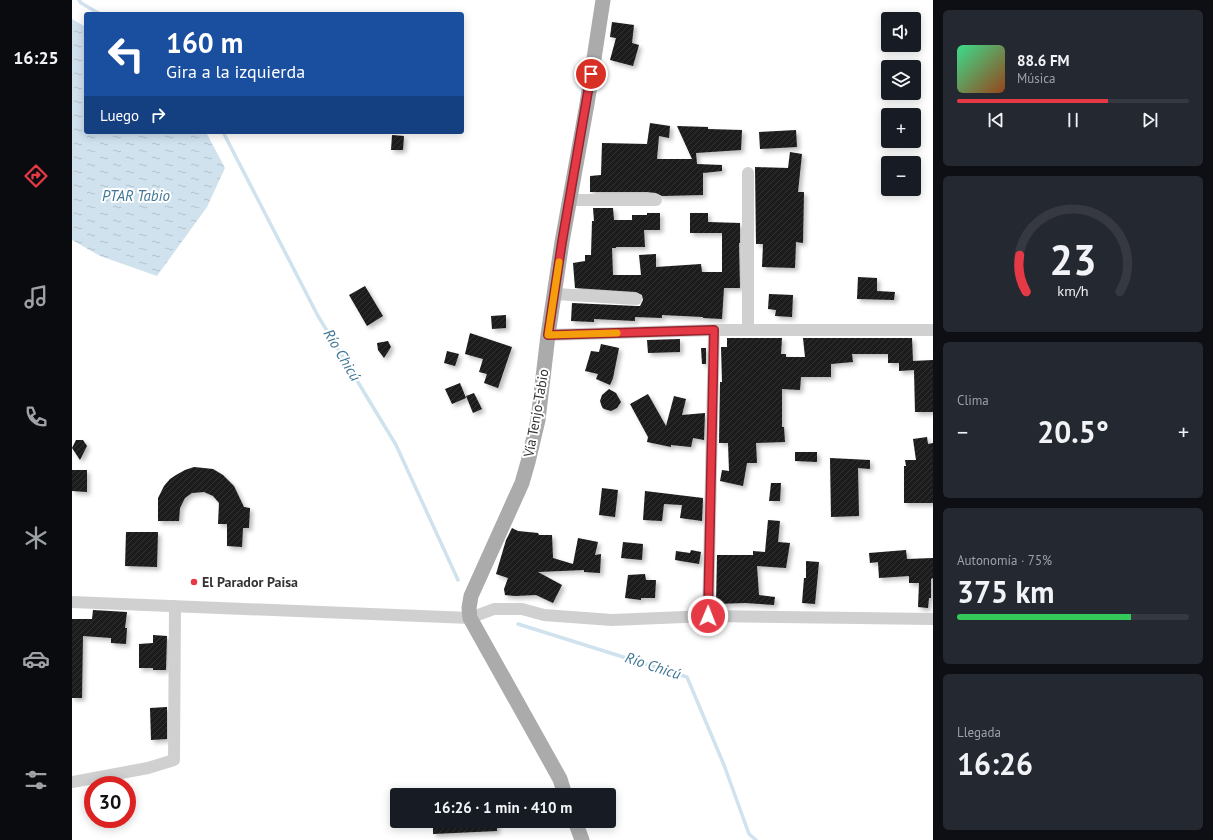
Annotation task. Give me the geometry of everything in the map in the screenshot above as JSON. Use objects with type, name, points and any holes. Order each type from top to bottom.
[{"type":"main road","name":"Vía Tenjo-Tabio","points":[[470,618],[469,608],[471,596],[515,500],[528,462],[538,420],[554,294],[587,104],[603,0]]},
{"type":"main road","points":[[470,618],[560,780],[563,788]]},
{"type":"main road","points":[[578,828],[582,840]]},
{"type":"street","points":[[748,173],[748,330]]},
{"type":"street","points":[[570,200],[656,200]]},
{"type":"street","points":[[554,294],[636,299]]},
{"type":"street","points":[[708,616],[714,330]]},
{"type":"street","points":[[548,335],[714,330],[933,330]]},
{"type":"street","points":[[72,602],[470,618],[494,609],[522,609],[544,615],[612,620],[708,616],[933,619]]},
{"type":"street","points":[[72,782],[148,768],[174,760],[175,606]]},
{"type":"water","name":"PTAR Tabio","points":[[72,19],[84,26],[84,134],[207,134],[225,168],[207,207],[157,276],[100,256],[72,240]]},
{"type":"building","points":[[612,22],[634,25],[632,43],[639,45],[633,66],[610,60],[616,38],[610,37]]},
{"type":"building","points":[[650,123],[670,126],[669,138],[659,136],[657,159],[692,159],[677,126],[742,130],[741,150],[696,153],[697,164],[722,165],[722,171],[703,173],[703,195],[662,196],[656,193],[647,192],[590,192],[590,176],[601,175],[602,143],[647,144]]},
{"type":"building","points":[[796,130],[797,147],[760,149],[759,132]]},
{"type":"building","points":[[392,135],[404,136],[403,150],[391,150]]},
{"type":"building","points":[[790,152],[802,154],[798,192],[804,192],[803,243],[796,242],[795,268],[762,267],[763,244],[756,244],[755,167],[788,168]]},
{"type":"building","points":[[593,208],[613,208],[614,220],[632,220],[632,215],[660,213],[660,230],[644,230],[645,247],[612,248],[613,275],[641,275],[639,255],[656,254],[656,267],[701,264],[702,272],[722,272],[722,233],[690,233],[690,213],[708,213],[708,222],[740,223],[740,288],[724,288],[722,319],[662,315],[662,318],[635,317],[635,321],[594,319],[594,322],[571,321],[572,303],[640,306],[643,300],[642,295],[636,292],[575,288],[573,263],[585,261],[585,255],[591,255],[592,221],[594,221]]},
{"type":"building","points":[[858,277],[877,278],[877,291],[895,292],[894,300],[857,299]]},
{"type":"building","points":[[365,286],[383,316],[367,326],[349,295]]},
{"type":"building","points":[[769,294],[793,295],[792,317],[775,316],[776,310],[768,309]]},
{"type":"building","points":[[506,315],[506,328],[492,329],[491,316]]},
{"type":"building","points":[[470,333],[512,347],[498,388],[484,383],[487,374],[479,372],[483,359],[465,354]]},
{"type":"building","points":[[727,338],[782,338],[781,354],[786,354],[786,357],[805,357],[803,338],[912,338],[913,361],[933,360],[933,412],[915,412],[914,370],[899,371],[899,363],[888,363],[888,354],[852,354],[853,362],[831,364],[831,377],[801,377],[800,390],[782,389],[782,427],[784,427],[785,442],[756,443],[757,463],[747,463],[743,486],[720,481],[722,470],[729,471],[728,443],[719,443],[720,382],[722,382],[721,347],[727,347]]},
{"type":"building","points":[[680,339],[680,352],[648,353],[647,340]]},
{"type":"building","points":[[388,341],[391,347],[384,358],[378,350],[377,343]]},
{"type":"building","points":[[601,344],[619,348],[613,378],[610,385],[596,379],[598,374],[585,371],[591,351],[599,352]]},
{"type":"building","points":[[701,348],[706,348],[706,364],[702,364]]},
{"type":"building","points":[[447,351],[459,354],[455,366],[444,363]]},
{"type":"building","points":[[460,383],[466,398],[452,404],[445,389]]},
{"type":"building","points":[[609,389],[616,393],[621,402],[617,408],[611,411],[604,409],[600,401],[602,395]]},
{"type":"building","points":[[474,393],[482,409],[473,413],[466,396]]},
{"type":"building","points":[[648,394],[666,426],[674,396],[686,399],[682,415],[705,413],[704,440],[693,438],[691,447],[671,445],[671,447],[647,442],[648,437],[630,404]]},
{"type":"building","points":[[927,437],[928,444],[933,443],[933,503],[904,503],[905,460],[916,460],[913,439]]},
{"type":"building","points":[[76,440],[83,440],[87,446],[80,460],[72,448]]},
{"type":"building","points":[[795,452],[817,452],[817,462],[795,461]]},
{"type":"building","points":[[830,458],[870,460],[870,469],[858,468],[859,516],[831,517]]},
{"type":"building","points":[[194,467],[213,469],[223,475],[234,486],[244,507],[250,508],[249,528],[243,528],[242,547],[227,546],[227,524],[218,524],[219,503],[213,496],[204,492],[192,493],[185,498],[180,508],[179,521],[158,521],[158,498],[164,486],[176,475]]},
{"type":"building","points":[[72,470],[87,470],[87,492],[72,491]]},
{"type":"building","points":[[771,483],[781,483],[780,501],[769,501]]},
{"type":"building","points":[[602,488],[618,490],[615,517],[599,515]]},
{"type":"building","points":[[645,491],[703,498],[702,521],[680,518],[682,505],[664,504],[662,521],[643,520]]},
{"type":"building","points":[[768,520],[780,521],[778,542],[790,543],[786,568],[757,566],[759,595],[775,597],[774,605],[745,603],[716,604],[717,555],[753,555],[753,551],[765,552]]},
{"type":"building","points":[[512,528],[518,531],[538,533],[539,535],[552,535],[553,558],[573,564],[578,538],[598,542],[595,555],[601,554],[600,573],[584,572],[584,570],[538,572],[562,585],[553,603],[536,595],[505,595],[504,589],[508,578],[496,574],[506,540]]},
{"type":"building","points":[[126,532],[158,532],[157,567],[125,566]]},
{"type":"building","points":[[623,542],[643,544],[642,560],[621,558]]},
{"type":"building","points":[[691,550],[701,552],[699,564],[675,560],[676,551],[690,553]]},
{"type":"building","points":[[906,550],[907,559],[933,558],[931,598],[929,598],[928,608],[918,607],[919,583],[909,583],[909,576],[879,578],[878,562],[870,563],[869,553]]},
{"type":"building","points":[[806,561],[819,562],[815,604],[802,603],[804,578],[806,578]]},
{"type":"building","points":[[645,574],[646,580],[656,580],[655,598],[641,598],[641,600],[625,598],[628,575]]},
{"type":"building","points":[[93,610],[127,612],[125,628],[127,628],[126,644],[111,643],[111,638],[83,636],[82,698],[72,698],[72,619],[92,619]]},
{"type":"building","points":[[153,635],[167,636],[166,670],[139,668],[139,644],[153,643]]},
{"type":"building","points":[[167,707],[167,739],[151,740],[150,708]]},
{"type":"building","points":[[433,828],[497,828],[497,831],[433,834]]},
{"type":"waterway","name":"Río Chicú","points":[[79,0],[81,3],[97,12]]},
{"type":"waterway","name":"Río Chicú","points":[[224,134],[318,316],[396,445],[458,580]]},
{"type":"waterway","name":"Río Chicú","points":[[518,624],[687,677],[724,765],[749,834],[756,840]]},
{"type":"slow traffic","points":[[559,262],[548,335],[617,333]]},
{"type":"place","name":"El Parador Paisa","points":[[194,582]]},
{"type":"route","points":[[591,74],[562,242],[548,335],[714,330],[708,616]]}]
